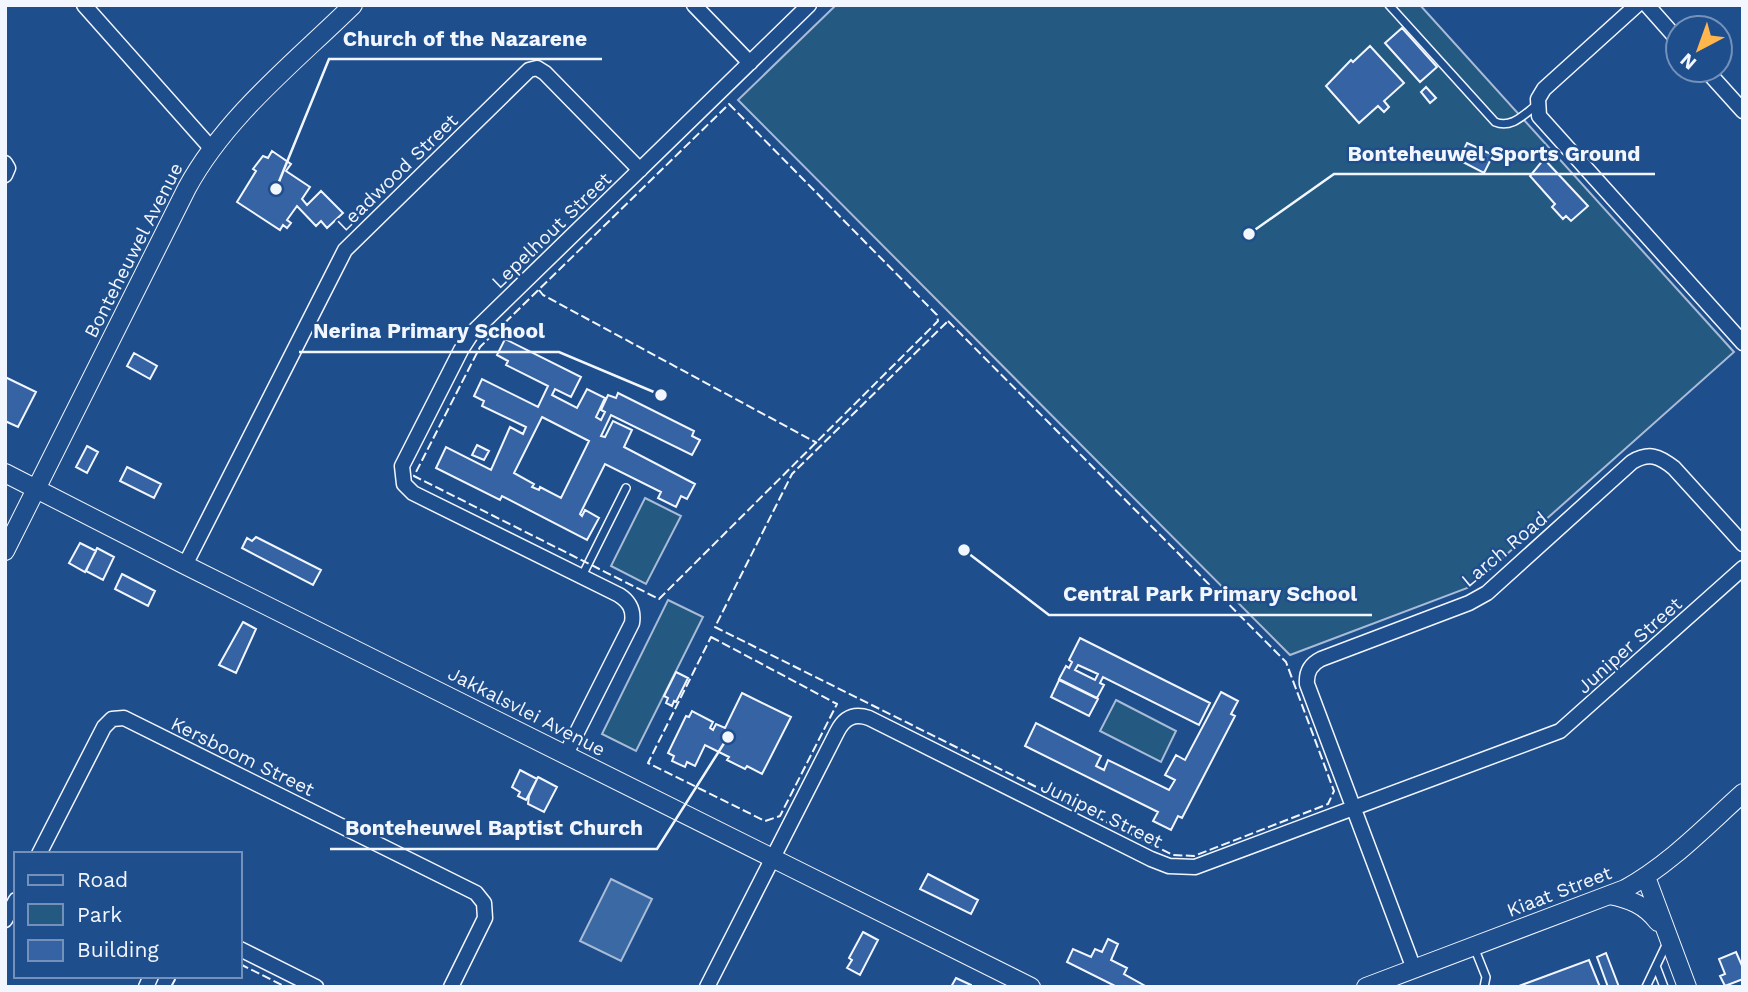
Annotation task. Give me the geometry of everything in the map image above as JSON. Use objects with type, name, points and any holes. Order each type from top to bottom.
[{"type":"street","points":[[85,5],[211,148]]},
{"type":"street","name":"Bonteheuwel Avenue","points":[[5,551],[187,188],[211,148],[252,103],[353,5]]},
{"type":"street","points":[[694,5],[750,63]]},
{"type":"street","name":"Lepelhout Street","points":[[566,754],[630,629],[633,616],[629,604],[625,599],[581,576],[412,493],[404,484],[402,466],[468,339],[809,5]]},
{"type":"street","points":[[1637,5],[1544,89],[1537,105],[1541,121],[1743,343]]},
{"type":"street","points":[[1647,5],[1664,24]]},
{"type":"street","name":"Leadwood Street","points":[[185,565],[345,250],[529,70],[537,68],[545,73],[640,170]]},
{"type":"street","points":[[1719,84],[1743,111]]},
{"type":"street","points":[[5,163],[8,167],[5,175]]},
{"type":"street","name":"Larch Road","points":[[1413,969],[1307,684],[1307,674],[1315,663],[1469,603],[1487,593],[1632,462],[1648,455],[1660,457],[1674,468],[1743,544]]},
{"type":"street","name":"Jakkalsvlei Avenue","points":[[5,472],[185,565],[1031,987]]},
{"type":"street","name":"Juniper Street","points":[[708,987],[839,727],[847,719],[855,716],[869,718],[1138,853],[1169,866],[1187,868],[1203,865],[1353,810],[1560,731],[1743,568]]},
{"type":"street","name":"Kersboom Street","points":[[40,852],[104,727],[112,719],[124,718],[476,893],[484,904],[485,918],[450,987]]},
{"type":"street","name":"Kiaat Street","points":[[1366,987],[1609,895],[1646,877],[1743,793]]},
{"type":"street","points":[[1646,877],[1687,987]]},
{"type":"street","points":[[1609,895],[1643,906],[1667,935]]},
{"type":"street","points":[[5,920],[14,904]]},
{"type":"street","points":[[242,950],[316,987]]},
{"type":"lane","points":[[1389,5],[1495,122],[1502,125],[1513,123],[1537,105]]},
{"type":"lane","points":[[581,576],[626,488]]},
{"type":"lane","points":[[1646,987],[1667,935]]},
{"type":"lane","points":[[1474,946],[1486,976],[1484,987]]},
{"type":"lane","points":[[1656,966],[1664,987]]},
{"type":"green space","points":[[836,5],[1420,5],[1734,352],[1470,587],[1290,655],[738,100]]},
{"type":"green space","points":[[645,498],[681,516],[646,584],[611,566]]},
{"type":"green space","points":[[668,600],[703,617],[636,751],[602,734]]},
{"type":"green space","points":[[1116,700],[1176,731],[1161,762],[1100,731]]},
{"type":"shaded area","points":[[611,879],[652,899],[621,961],[580,941]]},
{"type":"building","points":[[1402,28],[1437,67],[1420,82],[1385,43]]},
{"type":"building","points":[[1370,46],[1404,83],[1384,101],[1389,107],[1384,112],[1378,106],[1359,123],[1326,86],[1351,60],[1353,62]]},
{"type":"building","points":[[1426,87],[1436,98],[1430,103],[1421,92]]},
{"type":"building","points":[[1467,143],[1493,155],[1484,173],[1459,160]]},
{"type":"building","points":[[272,151],[291,164],[286,171],[310,187],[302,199],[307,205],[321,191],[343,213],[327,228],[321,221],[316,226],[297,206],[287,220],[291,223],[287,228],[283,225],[280,230],[237,202],[256,171],[253,169],[263,156],[268,158]]},
{"type":"building","points":[[1544,159],[1588,206],[1571,221],[1566,216],[1563,219],[1552,207],[1555,204],[1530,176]]},
{"type":"building","points":[[505,339],[581,377],[571,397],[555,389],[552,395],[577,408],[587,389],[605,398],[596,417],[601,420],[605,412],[601,410],[608,395],[616,398],[618,393],[694,431],[692,436],[700,440],[692,455],[611,415],[601,436],[605,437],[613,421],[632,430],[624,447],[695,484],[687,499],[681,496],[676,507],[658,498],[661,492],[605,464],[580,514],[582,516],[585,510],[599,518],[587,540],[502,496],[500,500],[436,468],[446,447],[491,470],[510,427],[523,434],[526,427],[482,406],[484,401],[474,396],[482,379],[538,407],[548,386],[506,365],[508,361],[497,355]],"holes":[[[542,417],[589,441],[561,498],[540,487],[539,490],[532,487],[534,484],[514,473]]]},
{"type":"building","points":[[134,353],[157,366],[150,379],[127,366]]},
{"type":"building","points":[[5,377],[36,392],[18,427],[5,421]]},
{"type":"building","points":[[477,445],[489,451],[484,460],[472,455]]},
{"type":"building","points":[[87,446],[98,452],[87,473],[76,467]]},
{"type":"building","points":[[127,467],[161,484],[154,498],[120,481]]},
{"type":"building","points":[[256,537],[321,570],[313,585],[242,548],[247,538],[252,541]]},
{"type":"building","points":[[80,543],[96,551],[85,572],[69,563]]},
{"type":"building","points":[[97,548],[114,557],[103,580],[86,571]]},
{"type":"building","points":[[122,574],[155,591],[148,606],[115,589]]},
{"type":"building","points":[[243,622],[256,629],[236,673],[219,665]]},
{"type":"building","points":[[1080,638],[1210,703],[1199,725],[1103,677],[1100,683],[1104,685],[1097,698],[1059,679],[1066,666],[1069,668],[1072,662],[1069,660]],"holes":[[[1078,665],[1098,674],[1095,680],[1075,670]]]},
{"type":"building","points":[[676,672],[688,678],[672,706],[666,703],[668,698],[664,696]]},
{"type":"building","points":[[1059,680],[1098,699],[1089,716],[1051,697]]},
{"type":"building","points":[[1221,692],[1238,701],[1231,714],[1235,716],[1182,818],[1178,816],[1171,830],[1153,821],[1158,812],[1025,746],[1036,723],[1101,756],[1096,766],[1104,770],[1108,760],[1169,790],[1175,780],[1165,775],[1176,755],[1185,760]]},
{"type":"building","points":[[742,693],[791,717],[762,774],[727,760],[729,757],[705,745],[695,766],[687,762],[685,767],[672,761],[674,756],[668,753],[686,716],[689,717],[692,711],[713,722],[710,728],[713,730],[716,724],[725,728]]},
{"type":"building","points":[[520,770],[537,779],[526,800],[518,796],[520,792],[512,787]]},
{"type":"building","points":[[538,777],[557,787],[544,812],[528,804]]},
{"type":"building","points":[[928,874],[978,900],[971,914],[920,889]]},
{"type":"building","points":[[863,932],[878,940],[860,975],[847,968],[852,960],[849,958]]},
{"type":"building","points":[[1108,939],[1118,944],[1111,960],[1127,968],[1124,974],[1147,987],[1117,987],[1067,962],[1073,949],[1091,957],[1095,949],[1102,952]]},
{"type":"building","points":[[1736,952],[1743,968],[1743,979],[1725,986],[1720,976],[1725,974],[1719,959]]},
{"type":"building","points":[[1606,953],[1619,987],[1608,987],[1597,957]]},
{"type":"building","points":[[1589,960],[1600,987],[1519,986]]},
{"type":"building","points":[[956,978],[971,985],[971,987],[951,987]]},
{"type":"fence","points":[[729,104],[937,315],[938,321],[659,599],[414,476],[480,347],[729,104]]},
{"type":"fence","points":[[539,290],[543,295],[817,443]]},
{"type":"fence","points":[[948,321],[1286,662],[1334,791],[1328,804],[1194,856],[1173,855],[715,627],[792,474],[948,321]]},
{"type":"fence","points":[[711,637],[837,704],[780,816],[765,821],[648,763],[711,637]]},
{"type":"fence","points":[[242,965],[286,987]]},
{"type":"fence","points":[[171,987],[176,978]]},
{"type":"place","name":"Church of the Nazarene","points":[[276,189]]},
{"type":"place","name":"Bonteheuwel Sports Ground","points":[[1249,234]]},
{"type":"place","name":"Nerina Primary School","points":[[661,395]]},
{"type":"place","name":"Central Park Primary School","points":[[964,550]]},
{"type":"place","name":"Bonteheuwel Baptist Church","points":[[728,737]]}]
